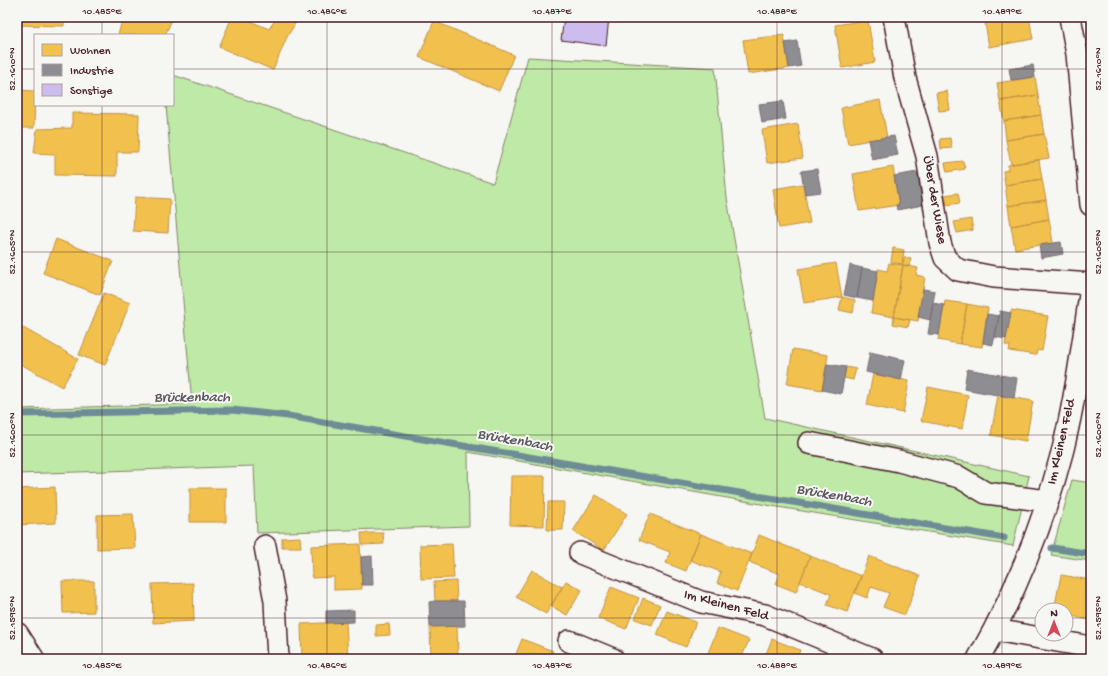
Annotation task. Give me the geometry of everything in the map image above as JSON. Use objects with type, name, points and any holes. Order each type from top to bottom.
[{"type":"street","name":"Über der Wiese","points":[[894,17],[905,78],[927,156],[940,243],[945,258],[958,270],[994,277],[1091,284]]},
{"type":"street","points":[[1070,17],[1077,54],[1091,205]]},
{"type":"street","name":"Im Kleinen Feld","points":[[978,659],[995,630],[1026,563],[1048,501],[1063,448],[1081,358],[1091,288]]},
{"type":"street","name":"Im Kleinen Feld","points":[[809,443],[899,461],[959,477],[986,493],[1048,501]]},
{"type":"street","points":[[265,546],[275,601],[278,659]]},
{"type":"street","name":"Im Kleinen Feld","points":[[580,553],[701,602],[764,615],[872,659]]},
{"type":"street","points":[[995,630],[1091,647]]},
{"type":"street","points":[[17,634],[33,659]]},
{"type":"street","points":[[569,641],[613,659]]},
{"type":"green space","points":[[528,57],[715,68],[727,198],[765,418],[1029,476],[1013,546],[778,507],[468,452],[469,526],[257,533],[254,466],[17,474],[17,409],[192,404],[166,106],[174,106],[174,75],[493,183]]},
{"type":"green space","points":[[1072,480],[1091,483],[1091,561],[1051,555]]},
{"type":"building: Wohnen","points":[[17,17],[64,17],[64,26],[17,25]]},
{"type":"building: Wohnen","points":[[123,17],[173,17],[165,34],[118,34]]},
{"type":"building: Wohnen","points":[[232,17],[241,17],[269,29],[277,17],[299,17],[287,37],[273,70],[219,47]]},
{"type":"building: Wohnen","points":[[984,17],[1029,17],[1033,39],[989,47]]},
{"type":"building: Wohnen","points":[[868,20],[875,62],[842,68],[835,25]]},
{"type":"building: Wohnen","points":[[434,21],[514,55],[499,91],[419,57]]},
{"type":"building: Wohnen","points":[[784,35],[789,68],[748,74],[743,40]]},
{"type":"building: Wohnen","points":[[1035,77],[1038,95],[1000,101],[997,83]]},
{"type":"building: Wohnen","points":[[17,90],[34,91],[34,128],[17,128]]},
{"type":"building: Wohnen","points":[[947,91],[950,110],[939,111],[936,93]]},
{"type":"building: Wohnen","points":[[1038,95],[1041,115],[1004,121],[1000,101]]},
{"type":"building: Wohnen","points":[[880,100],[887,137],[848,144],[841,108]]},
{"type":"building: Wohnen","points":[[72,113],[139,114],[138,152],[117,152],[117,176],[55,175],[55,154],[34,153],[37,129],[72,128]]},
{"type":"building: Wohnen","points":[[1041,115],[1044,134],[1006,140],[1004,121]]},
{"type":"building: Wohnen","points":[[798,124],[803,158],[767,163],[762,130]]},
{"type":"building: Wohnen","points":[[1044,134],[1049,158],[1011,164],[1006,140]]},
{"type":"building: Wohnen","points":[[950,138],[952,148],[941,149],[940,139]]},
{"type":"building: Wohnen","points":[[1039,160],[1042,179],[1005,185],[1003,171],[1008,170],[1008,165]]},
{"type":"building: Wohnen","points":[[963,161],[965,169],[947,172],[945,163]]},
{"type":"building: Wohnen","points":[[893,167],[899,205],[859,211],[853,174]]},
{"type":"building: Wohnen","points":[[1042,179],[1046,200],[1008,206],[1005,185]]},
{"type":"building: Wohnen","points":[[803,184],[810,223],[779,228],[773,189]]},
{"type":"building: Wohnen","points":[[958,193],[960,203],[947,205],[945,195]]},
{"type":"building: Wohnen","points":[[135,197],[170,199],[168,233],[133,231]]},
{"type":"building: Wohnen","points":[[1046,200],[1049,219],[1011,226],[1008,206]]},
{"type":"building: Wohnen","points":[[971,219],[973,230],[957,233],[954,222]]},
{"type":"building: Wohnen","points":[[1049,219],[1053,243],[1015,249],[1011,226]]},
{"type":"building: Wohnen","points":[[56,239],[113,261],[100,295],[43,273]]},
{"type":"building: Wohnen","points":[[893,248],[904,250],[902,264],[891,262]]},
{"type":"building: Wohnen","points":[[904,257],[911,259],[909,267],[903,265]]},
{"type":"building: Wohnen","points":[[836,263],[842,297],[804,303],[798,269]]},
{"type":"building: Wohnen","points":[[889,263],[903,265],[894,317],[871,313],[878,269],[887,271]]},
{"type":"building: Wohnen","points":[[903,265],[918,268],[916,275],[925,277],[918,321],[894,317]]},
{"type":"building: Wohnen","points":[[104,293],[130,303],[105,365],[79,355]]},
{"type":"building: Wohnen","points":[[842,297],[855,300],[853,313],[839,310]]},
{"type":"building: Wohnen","points":[[945,301],[967,304],[960,344],[938,340]]},
{"type":"building: Wohnen","points":[[967,304],[988,308],[982,347],[960,344]]},
{"type":"building: Wohnen","points":[[1011,310],[1048,316],[1042,351],[1037,350],[1036,355],[1009,351],[1010,346],[1005,345]]},
{"type":"building: Wohnen","points":[[894,317],[910,320],[908,327],[893,324]]},
{"type":"building: Wohnen","points":[[18,325],[78,359],[62,387],[17,362]]},
{"type":"building: Wohnen","points":[[793,349],[828,355],[822,390],[787,384]]},
{"type":"building: Wohnen","points":[[846,367],[856,369],[853,380],[844,378]]},
{"type":"building: Wohnen","points":[[873,374],[909,381],[903,413],[867,405]]},
{"type":"building: Wohnen","points":[[928,387],[968,395],[962,429],[921,421]]},
{"type":"building: Wohnen","points":[[998,395],[1033,401],[1026,441],[991,435]]},
{"type":"building: Wohnen","points":[[511,476],[545,476],[544,526],[510,525]]},
{"type":"building: Wohnen","points":[[55,487],[56,523],[17,525],[17,489]]},
{"type":"building: Wohnen","points":[[190,488],[226,488],[226,522],[190,522]]},
{"type":"building: Wohnen","points":[[596,495],[627,514],[604,550],[573,531]]},
{"type":"building: Wohnen","points":[[548,502],[564,502],[563,530],[547,530]]},
{"type":"building: Wohnen","points":[[133,514],[135,548],[97,549],[97,515]]},
{"type":"building: Wohnen","points":[[650,514],[701,534],[686,571],[666,563],[670,552],[639,540]]},
{"type":"building: Wohnen","points":[[361,533],[383,533],[384,544],[362,545]]},
{"type":"building: Wohnen","points":[[701,534],[752,554],[737,591],[717,583],[721,572],[690,560]]},
{"type":"building: Wohnen","points":[[759,535],[810,556],[796,592],[776,584],[780,574],[749,562]]},
{"type":"building: Wohnen","points":[[300,537],[301,547],[282,547],[282,538]]},
{"type":"building: Wohnen","points":[[360,544],[362,589],[334,590],[334,577],[312,578],[311,546]]},
{"type":"building: Wohnen","points":[[452,544],[454,578],[421,579],[420,545]]},
{"type":"building: Wohnen","points":[[810,556],[861,576],[847,612],[827,605],[831,594],[800,582]]},
{"type":"building: Wohnen","points":[[869,556],[920,576],[905,615],[883,607],[889,593],[871,587],[867,598],[855,593]]},
{"type":"building: Wohnen","points":[[532,570],[562,587],[546,614],[516,597]]},
{"type":"building: Wohnen","points":[[1061,575],[1091,580],[1091,620],[1074,617],[1074,602],[1056,602]]},
{"type":"building: Wohnen","points":[[62,581],[94,581],[94,612],[63,613]]},
{"type":"building: Wohnen","points":[[456,581],[457,601],[435,601],[434,582]]},
{"type":"building: Wohnen","points":[[566,581],[582,590],[567,615],[551,606]]},
{"type":"building: Wohnen","points":[[193,583],[194,621],[153,623],[152,584]]},
{"type":"building: Wohnen","points":[[611,587],[639,598],[626,629],[598,618]]},
{"type":"building: Wohnen","points":[[643,598],[660,605],[652,625],[635,619]]},
{"type":"building: Wohnen","points":[[667,611],[696,622],[686,647],[657,635]]},
{"type":"building: Wohnen","points":[[346,622],[348,659],[302,659],[301,624]]},
{"type":"building: Wohnen","points":[[389,624],[390,635],[376,636],[376,625]]},
{"type":"building: Wohnen","points":[[457,626],[458,659],[431,659],[430,627]]},
{"type":"building: Wohnen","points":[[718,628],[749,640],[741,659],[706,658]]},
{"type":"building: Wohnen","points":[[522,639],[553,651],[549,659],[514,659]]},
{"type":"building: Wohnen","points":[[772,639],[800,650],[797,659],[764,659]]},
{"type":"building: Industrie","points":[[797,41],[801,66],[789,68],[785,43]]},
{"type":"building: Industrie","points":[[1033,65],[1035,77],[1011,80],[1009,69]]},
{"type":"building: Industrie","points":[[783,101],[786,119],[762,123],[759,104]]},
{"type":"building: Industrie","points":[[894,136],[898,155],[872,160],[868,140]]},
{"type":"building: Industrie","points":[[817,169],[821,192],[805,194],[801,171]]},
{"type":"building: Industrie","points":[[917,172],[923,205],[897,210],[896,205],[899,205],[894,176]]},
{"type":"building: Industrie","points":[[1061,242],[1063,254],[1041,258],[1039,245]]},
{"type":"building: Industrie","points":[[850,265],[862,268],[857,298],[844,295]]},
{"type":"building: Industrie","points":[[862,268],[878,271],[873,301],[857,298]]},
{"type":"building: Industrie","points":[[923,289],[935,291],[930,320],[918,317]]},
{"type":"building: Industrie","points":[[933,303],[944,305],[939,335],[928,334]]},
{"type":"building: Industrie","points":[[1000,311],[1011,313],[1006,339],[995,337]]},
{"type":"building: Industrie","points":[[987,314],[999,316],[993,345],[983,343]]},
{"type":"building: Industrie","points":[[870,352],[905,360],[901,380],[866,372]]},
{"type":"building: Industrie","points":[[827,364],[846,367],[841,394],[822,390]]},
{"type":"building: Industrie","points":[[967,369],[1017,378],[1014,398],[964,389]]},
{"type":"building: Industrie","points":[[372,556],[373,585],[362,585],[361,557]]},
{"type":"building: Industrie","points":[[464,601],[465,626],[430,627],[429,602]]},
{"type":"building: Industrie","points":[[354,610],[354,622],[326,623],[326,611]]},
{"type":"building: Sonstige","points":[[564,17],[609,17],[606,46],[561,40]]},
{"type":"waterway","name":"Brückenbach","points":[[17,414],[232,410],[288,416],[1004,538]]},
{"type":"waterway","name":"Brückenbach","points":[[1052,548],[1091,554]]}]
